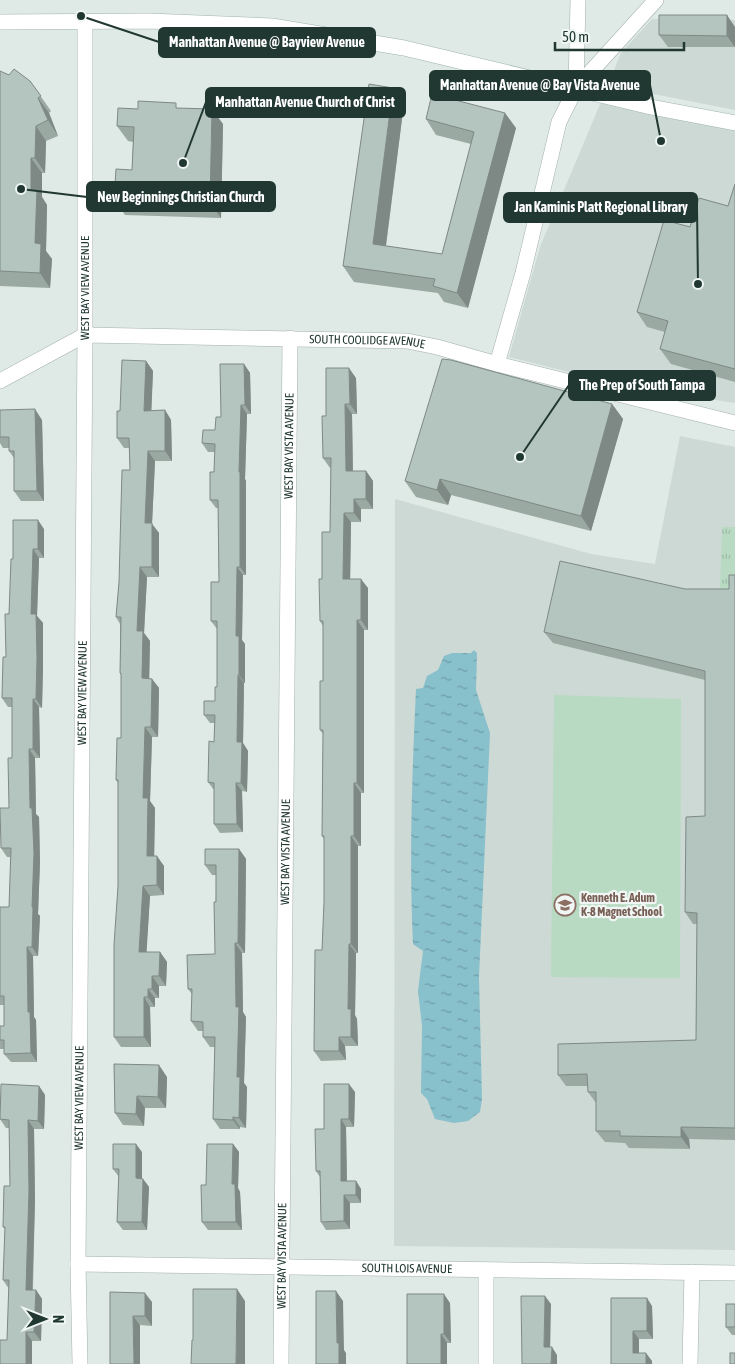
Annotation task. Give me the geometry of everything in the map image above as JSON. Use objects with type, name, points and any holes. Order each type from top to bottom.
[{"type":"street","points":[[576,88],[578,0]]},
{"type":"street","points":[[497,364],[523,273],[559,122],[576,88],[656,0]]},
{"type":"street","name":"WEST BAY VIEW AVENUE","points":[[80,1364],[78,1264],[85,335],[85,21]]},
{"type":"street","points":[[0,22],[212,22],[272,26],[404,48],[652,107],[735,123]]},
{"type":"street","name":"SOUTH COOLIDGE AVENUE","points":[[0,381],[85,335],[407,341],[735,423]]},
{"type":"street","name":"WEST BAY VISTA AVENUE","points":[[281,1364],[290,338]]},
{"type":"street","name":"SOUTH LOIS AVENUE","points":[[78,1264],[735,1273]]},
{"type":"street","points":[[486,1270],[486,1364]]},
{"type":"street","points":[[690,1364],[692,1272]]},
{"type":"shaded area","points":[[652,19],[735,20],[735,110],[608,85],[621,53]]},
{"type":"shaded area","points":[[601,102],[735,128],[735,403],[625,386],[509,357],[540,247]]},
{"type":"shaded area","name":"Kenneth E. Adum K-8 Magnet School","points":[[680,436],[735,447],[735,1250],[394,1246],[395,499],[591,554],[655,564]]},
{"type":"green space","points":[[722,527],[735,527],[735,585],[729,592],[720,592]]},
{"type":"green space","points":[[554,695],[681,699],[680,978],[551,977]]},
{"type":"water","points":[[474,650],[477,653],[476,690],[490,733],[479,977],[482,1099],[480,1112],[468,1121],[454,1123],[435,1119],[427,1099],[421,1093],[422,1026],[418,991],[423,951],[413,944],[411,880],[416,689],[423,688],[427,676],[438,670],[444,656],[452,653],[471,653]]},
{"type":"building","points":[[659,15],[727,15],[727,36],[659,35]]},
{"type":"building","points":[[14,69],[30,81],[41,96],[38,98],[48,120],[36,126],[35,158],[31,158],[31,189],[37,190],[35,243],[41,244],[40,273],[0,271],[0,71],[9,75]]},
{"type":"building","points":[[369,84],[393,88],[373,244],[442,254],[474,132],[426,119],[432,94],[505,113],[457,293],[433,286],[435,279],[343,266]]},
{"type":"building","points":[[138,101],[176,103],[176,108],[212,109],[210,203],[114,199],[116,169],[132,170],[134,127],[117,126],[118,108],[138,109]]},
{"type":"building","points":[[735,184],[735,369],[660,349],[668,321],[637,312],[664,220],[690,227],[699,198],[728,206]]},
{"type":"building","points":[[442,359],[612,404],[581,516],[440,479],[437,490],[405,481]]},
{"type":"building","points":[[122,360],[146,361],[144,411],[165,410],[165,451],[148,451],[145,523],[152,523],[152,567],[140,567],[137,631],[143,631],[142,678],[152,679],[151,727],[145,727],[143,798],[148,798],[147,856],[157,856],[157,885],[143,886],[139,952],[160,952],[159,976],[152,976],[152,989],[148,989],[148,997],[144,997],[144,1037],[114,1037],[114,945],[118,886],[118,780],[116,780],[117,738],[121,738],[121,617],[116,617],[119,582],[122,470],[130,470],[129,438],[117,438],[117,411],[120,411]]},
{"type":"building","points":[[220,364],[244,364],[245,405],[241,405],[239,472],[240,567],[237,567],[236,636],[239,636],[239,675],[237,742],[242,742],[241,783],[236,783],[237,824],[214,824],[214,783],[208,782],[209,741],[214,742],[215,715],[204,715],[204,701],[215,701],[215,687],[217,687],[217,621],[211,621],[211,582],[219,582],[218,500],[210,500],[210,472],[214,472],[215,444],[202,443],[203,430],[215,430],[216,417],[221,417]]},
{"type":"building","points":[[326,368],[349,368],[350,404],[345,404],[346,471],[366,471],[366,499],[354,499],[354,513],[344,513],[343,579],[361,579],[361,620],[357,620],[357,783],[354,783],[354,836],[351,836],[351,944],[349,944],[348,1009],[351,1009],[351,1037],[339,1037],[339,1051],[314,1051],[315,950],[322,950],[324,902],[324,836],[322,836],[323,730],[320,730],[320,681],[323,681],[323,621],[320,621],[319,579],[322,579],[322,532],[330,532],[331,458],[323,458],[322,416],[326,416]]},
{"type":"building","points":[[35,409],[37,491],[14,491],[14,451],[9,451],[9,437],[0,437],[0,410]]},
{"type":"building","points":[[13,520],[38,520],[38,549],[33,549],[31,614],[36,614],[36,699],[33,699],[33,749],[29,749],[30,808],[32,808],[34,853],[32,947],[27,947],[31,1053],[4,1054],[4,1040],[0,1040],[0,1026],[4,1026],[4,996],[0,996],[0,907],[9,907],[11,848],[1,848],[0,808],[9,808],[8,758],[12,758],[12,698],[2,698],[3,657],[6,657],[5,614],[9,614],[11,559],[13,559]]},
{"type":"building","points":[[560,561],[685,589],[729,589],[729,575],[735,575],[735,1128],[681,1127],[681,1137],[620,1136],[620,1131],[596,1131],[596,1092],[588,1092],[587,1074],[558,1075],[558,1044],[696,1040],[697,913],[685,912],[686,817],[705,816],[705,671],[544,632]]},
{"type":"building","points":[[205,849],[239,849],[238,943],[235,943],[236,1007],[239,1007],[237,1077],[240,1077],[239,1118],[233,1117],[233,1120],[213,1119],[215,1037],[203,1037],[203,1022],[191,1021],[192,989],[188,989],[187,955],[215,954],[214,902],[216,902],[216,865],[205,865]]},
{"type":"building","points":[[114,1064],[159,1065],[158,1097],[137,1096],[136,1114],[115,1113]]},
{"type":"building","points":[[1,1084],[39,1086],[38,1121],[28,1120],[29,1191],[26,1290],[36,1290],[34,1332],[26,1332],[26,1364],[0,1364],[0,1340],[7,1340],[9,1280],[3,1280],[4,1186],[10,1186],[9,1120],[0,1119]]},
{"type":"building","points":[[324,1084],[349,1084],[349,1119],[341,1119],[341,1181],[356,1181],[356,1195],[344,1195],[344,1221],[321,1222],[320,1171],[316,1171],[315,1129],[324,1129]]},
{"type":"building","points":[[113,1144],[136,1144],[136,1178],[143,1179],[142,1222],[117,1222],[119,1169],[113,1169]]},
{"type":"building","points":[[207,1144],[233,1144],[232,1184],[235,1184],[236,1222],[202,1222],[201,1185],[206,1185]]},
{"type":"building","points":[[193,1289],[237,1289],[236,1364],[191,1364]]},
{"type":"building","points":[[316,1291],[336,1291],[339,1364],[316,1364]]},
{"type":"building","points":[[110,1292],[145,1293],[145,1316],[133,1316],[134,1364],[110,1364]]},
{"type":"building","points":[[407,1294],[444,1294],[444,1334],[441,1334],[441,1364],[407,1364]]},
{"type":"building","points":[[521,1296],[545,1296],[544,1347],[552,1347],[551,1364],[522,1364]]},
{"type":"building","points":[[611,1298],[647,1298],[647,1331],[633,1331],[633,1353],[646,1353],[646,1364],[611,1364]]},
{"type":"building","points":[[726,1304],[735,1304],[735,1327],[726,1327]]},
{"type":"building","points":[[730,1353],[735,1353],[735,1364],[730,1364]]},
{"type":"place","name":"Manhattan Avenue @ Bayview Avenue","points":[[81,16]]},
{"type":"place","name":"Manhattan Avenue @ Bay Vista Avenue","points":[[661,141]]},
{"type":"place","name":"Manhattan Avenue Church of Christ","points":[[183,163]]},
{"type":"place","name":"New Beginnings Christian Church","points":[[21,189]]},
{"type":"place","name":"Jan Kaminis Platt Regional Library","points":[[698,284]]},
{"type":"place","name":"The Prep of South Tampa","points":[[520,457]]},
{"type":"place","name":"Kenneth E. Adum K-8 Magnet School","points":[[565,905]]}]
